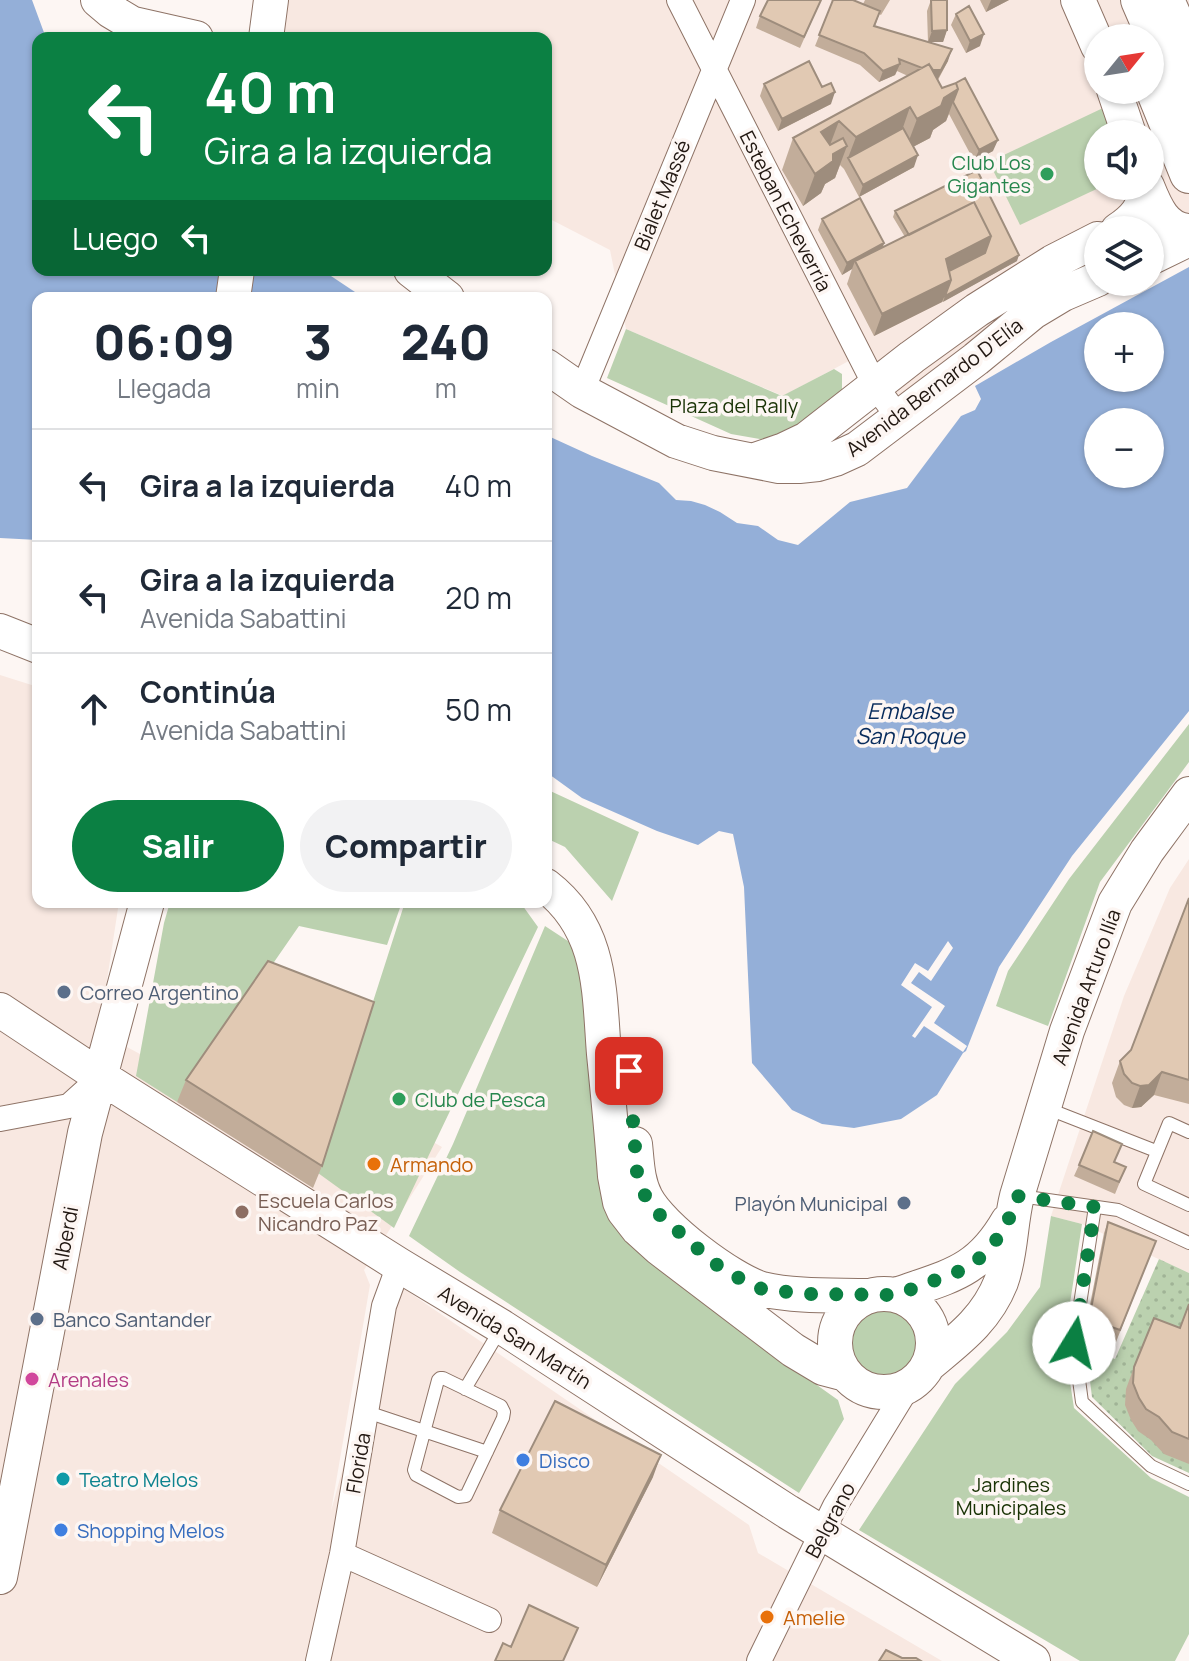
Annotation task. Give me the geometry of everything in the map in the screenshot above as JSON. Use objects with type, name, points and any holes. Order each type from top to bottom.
[{"type":"main road","points":[[96,0],[134,32]]},
{"type":"main road","points":[[1078,0],[1088,24]]},
{"type":"main road","points":[[1114,0],[1126,24]]},
{"type":"main road","points":[[1140,0],[1189,113]]},
{"type":"main road","points":[[1167,0],[1189,49]]},
{"type":"main road","points":[[1160,104],[1189,174]]},
{"type":"main road","points":[[1152,200],[1166,223],[1178,230],[1189,231]]},
{"type":"main road","points":[[1164,251],[1189,239]]},
{"type":"main road","points":[[754,460],[807,439],[977,310],[1084,246]]},
{"type":"main road","points":[[419,276],[439,292]]},
{"type":"main road","name":"Avenida Bernardo D'Elía","points":[[552,370],[582,391],[676,441],[713,453],[779,466],[818,464],[857,449],[1033,312],[1084,285]]},
{"type":"main road","points":[[0,631],[32,644]]},
{"type":"main road","points":[[0,656],[32,666]]},
{"type":"main road","name":"Avenida Arturo Ilía","points":[[1015,1204],[1067,1031],[1115,903],[1147,851],[1189,794]]},
{"type":"main road","points":[[552,866],[578,888],[593,907],[608,932],[617,957],[637,1172],[641,1188],[652,1208],[714,1263],[747,1283],[776,1291],[882,1296],[909,1301],[928,1322],[932,1337],[932,1351],[918,1375]]},
{"type":"main road","points":[[552,890],[582,927],[596,968],[615,1176],[624,1211],[659,1248],[793,1350],[823,1368],[846,1374]]},
{"type":"main road","name":"Alberdi","points":[[0,1577],[85,1133],[145,908]]},
{"type":"main road","name":"Avenida San Martín","points":[[0,1010],[101,1077],[1026,1658]]},
{"type":"main road","points":[[1015,1204],[1001,1280],[980,1320],[897,1390],[869,1390],[846,1374],[838,1361],[836,1329],[854,1303],[965,1269],[997,1239],[1015,1204]]},
{"type":"street","name":"Esteban Echeverría","points":[[679,0],[876,387],[899,418]]},
{"type":"street","name":"Bialet Massé","points":[[582,391],[743,0]]},
{"type":"street","points":[[0,1119],[69,1106],[101,1077]]},
{"type":"street","name":"Florida","points":[[318,1661],[342,1554],[384,1306],[399,1265]]},
{"type":"street","name":"Belgrano","points":[[759,1661],[835,1506],[918,1375]]},
{"type":"street","points":[[342,1554],[489,1620]]},
{"type":"lane","points":[[1043,1107],[1156,1151]]},
{"type":"lane","points":[[1189,1132],[1169,1123],[1144,1184],[1189,1205]]},
{"type":"lane","points":[[1015,1204],[1118,1210],[1189,1243]]},
{"type":"lane","points":[[1095,1207],[1074,1343],[1082,1402],[1151,1466],[1189,1484]]},
{"type":"lane","points":[[465,1389],[502,1327]]},
{"type":"lane","points":[[443,1378],[465,1389],[501,1406],[504,1412],[466,1496],[458,1497],[414,1472],[438,1380],[443,1378]]},
{"type":"lane","points":[[367,1412],[487,1452]]},
{"type":"shaded area","points":[[255,0],[1189,0],[1189,239],[1164,251],[1164,216],[1084,216],[1084,289],[899,418],[860,355],[783,396],[626,329],[610,250],[552,220],[552,32],[273,32]]},
{"type":"shaded area","points":[[0,675],[32,685],[32,908],[118,908],[99,1032],[140,1054],[178,1102],[344,1092],[442,1147],[364,1270],[370,1285],[331,1511],[394,1282],[749,1525],[758,1553],[942,1661],[0,1661]]},
{"type":"shaded area","points":[[1189,859],[1189,1273],[1082,1224],[1051,1216],[1124,996],[1170,888]]},
{"type":"green space","name":"Club Los Gigantes","points":[[1103,108],[1109,120],[1084,120],[1084,195],[1020,225],[989,162]]},
{"type":"green space","name":"Plaza del Rally","points":[[626,329],[782,396],[834,369],[842,374],[842,398],[772,441],[731,434],[607,378]]},
{"type":"green space","points":[[1189,724],[1189,762],[1100,882],[1048,1026],[996,1006],[1008,971],[1069,879]]},
{"type":"green space","points":[[552,792],[639,832],[612,901],[565,847],[552,841]]},
{"type":"green space","points":[[168,908],[400,908],[387,945],[299,926],[177,1102],[136,1076]]},
{"type":"green space","name":"Club de Pesca","points":[[403,908],[524,908],[538,927],[394,1228],[318,1173]]},
{"type":"green space","points":[[545,926],[577,947],[590,1037],[608,1214],[634,1249],[838,1400],[844,1419],[799,1493],[409,1236],[453,1144]]},
{"type":"green space","name":"Jardines Municipales","points":[[1051,1216],[1082,1224],[1064,1343],[1074,1408],[1151,1478],[1189,1497],[1189,1634],[1175,1661],[1080,1661],[859,1530],[955,1384],[1007,1332],[1040,1287]]},
{"type":"green space","points":[[1159,1259],[1189,1273],[1189,1473],[1152,1456],[1092,1397],[1086,1349],[1115,1359]]},
{"type":"green space","points":[[884,1306],[904,1312],[914,1322],[920,1342],[914,1362],[904,1372],[884,1378],[864,1372],[854,1362],[848,1342],[854,1322],[864,1312]]},
{"type":"water","points":[[0,0],[32,0],[44,32],[32,32],[32,276],[331,276],[355,292],[32,292],[32,540],[0,538]]},
{"type":"water","name":"Embalse San Roque","points":[[1189,267],[1189,711],[1072,856],[999,967],[966,1051],[937,1095],[901,1119],[854,1128],[822,1124],[792,1110],[752,1063],[744,887],[733,834],[719,831],[698,845],[657,831],[582,798],[552,776],[552,438],[659,483],[676,500],[705,505],[737,523],[758,526],[778,540],[798,545],[850,502],[907,488],[961,416],[975,410],[981,399],[975,386],[1084,324],[1084,392],[1164,392],[1164,312],[1106,312],[1136,296],[1164,296],[1164,281]]},
{"type":"pier","points":[[948,941],[953,948],[931,981],[919,972],[911,983],[945,1006],[934,1023],[967,1046],[963,1052],[924,1026],[915,1038],[912,1036],[932,1007],[901,985],[915,963],[928,971]]},
{"type":"building","points":[[768,0],[821,0],[804,37],[760,16]]},
{"type":"building","points":[[833,0],[853,0],[880,11],[874,26],[952,49],[941,70],[933,70],[929,64],[922,68],[899,59],[900,64],[883,71],[864,53],[819,35]]},
{"type":"building","points":[[931,0],[947,0],[947,30],[932,31]]},
{"type":"building","points":[[969,6],[984,34],[970,41],[956,14]]},
{"type":"building","points":[[809,61],[822,87],[831,83],[835,92],[782,119],[764,84]]},
{"type":"building","points":[[929,64],[942,88],[956,83],[958,89],[944,98],[941,106],[917,119],[910,107],[856,137],[839,121],[821,132],[830,145],[843,138],[847,146],[833,154],[833,161],[815,174],[793,138]]},
{"type":"building","points":[[965,78],[998,140],[979,150],[953,102],[958,89],[956,83]]},
{"type":"building","points":[[903,128],[918,155],[863,185],[848,158]]},
{"type":"building","points":[[977,170],[1019,255],[945,296],[951,280],[949,271],[985,253],[991,236],[974,202],[909,235],[895,211]]},
{"type":"building","points":[[860,198],[884,243],[847,263],[822,219]]},
{"type":"building","points":[[974,202],[991,236],[946,259],[951,280],[882,314],[855,261]]},
{"type":"building","points":[[1189,898],[1189,1080],[1162,1072],[1149,1085],[1140,1086],[1124,1074],[1120,1061],[1131,1050]]},
{"type":"building","points":[[268,961],[374,1002],[322,1166],[186,1080]]},
{"type":"building","points":[[1093,1131],[1122,1144],[1114,1162],[1126,1167],[1119,1182],[1079,1165]]},
{"type":"building","points":[[1108,1222],[1156,1241],[1120,1330],[1089,1319]]},
{"type":"building","points":[[1189,1304],[1189,1439],[1172,1432],[1159,1417],[1146,1409],[1133,1383],[1134,1367],[1154,1318],[1180,1328]]},
{"type":"building","points":[[555,1401],[661,1455],[606,1565],[500,1510]]},
{"type":"building","points":[[529,1605],[578,1628],[563,1661],[495,1661],[503,1643],[511,1647]]},
{"type":"building","points":[[886,1650],[902,1658],[921,1661],[879,1661]]},
{"type":"place","name":"Club Los Gigantes","points":[[1047,174]]},
{"type":"place","name":"Correo Argentino","points":[[64,992]]},
{"type":"place","name":"Club de Pesca","points":[[399,1099]]},
{"type":"place","name":"Armando","points":[[374,1164]]},
{"type":"place","name":"Playón Municipal","points":[[904,1203]]},
{"type":"place","name":"Escuela Carlos Nicandro Paz","points":[[242,1212]]},
{"type":"place","name":"Banco Santander","points":[[37,1319]]},
{"type":"place","name":"Arenales","points":[[32,1379]]},
{"type":"place","name":"Disco","points":[[523,1460]]},
{"type":"place","name":"Teatro Melos","points":[[63,1479]]},
{"type":"place","name":"Shopping Melos","points":[[61,1530]]},
{"type":"place","name":"Amelie","points":[[767,1617]]},
{"type":"route","points":[[629,1071],[637,1172],[641,1188],[652,1208],[714,1263],[729,1274],[762,1289],[806,1294],[896,1295],[945,1278],[981,1257],[997,1239],[1012,1213],[1017,1196],[1095,1207],[1074,1343]]}]
